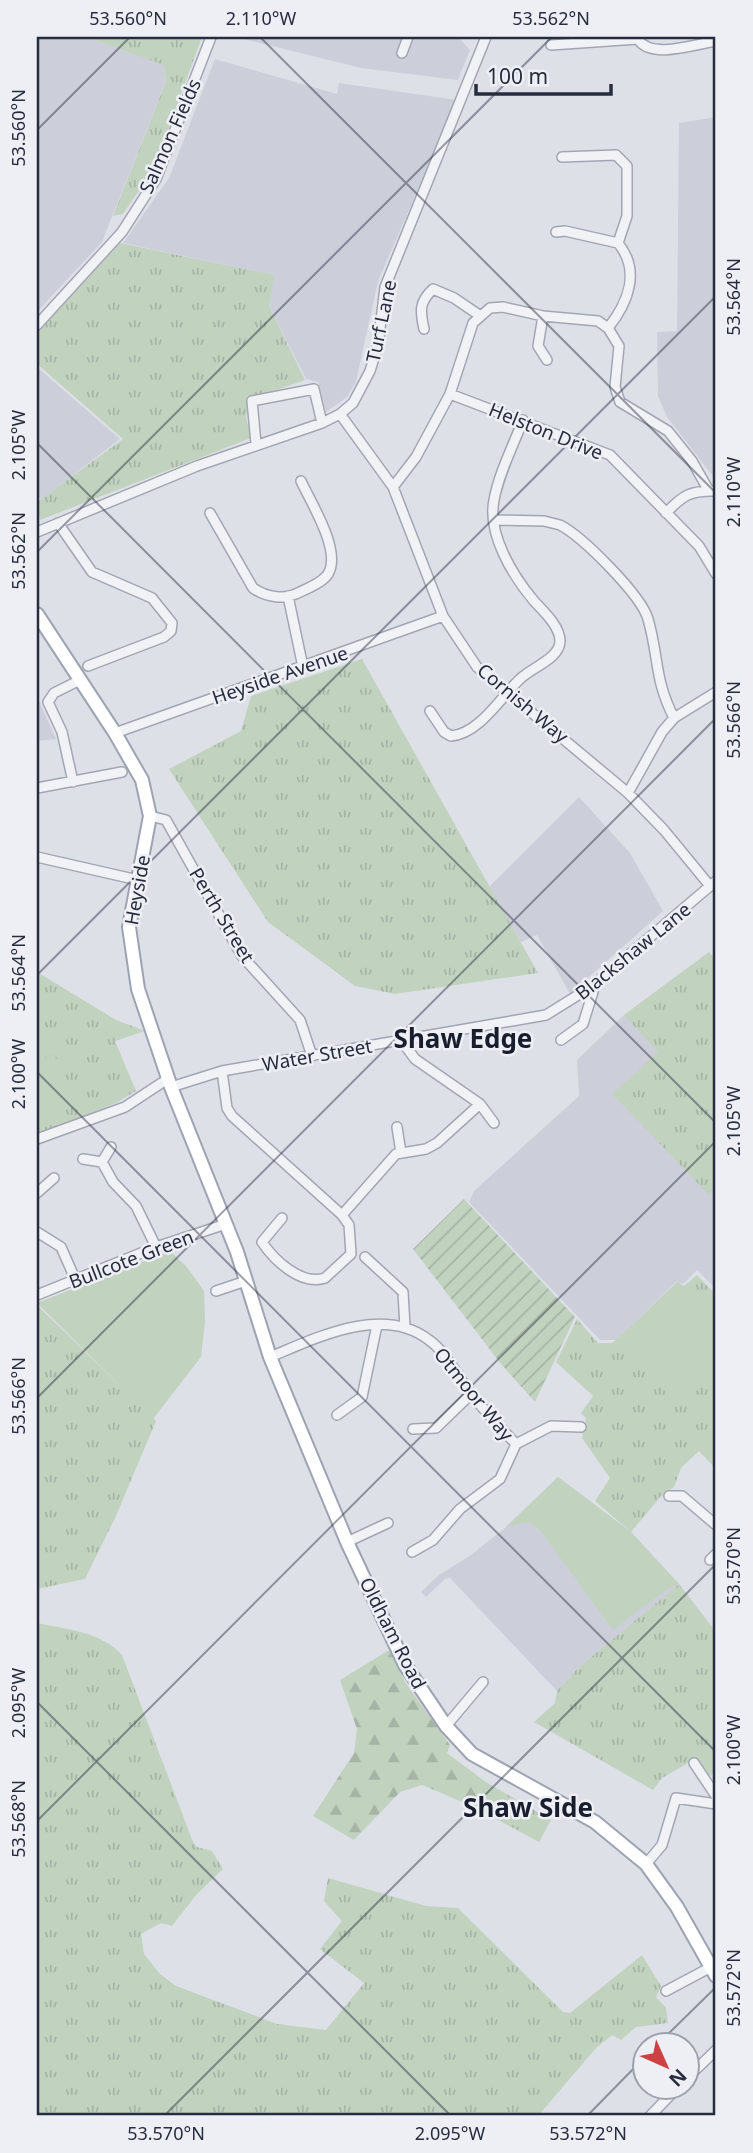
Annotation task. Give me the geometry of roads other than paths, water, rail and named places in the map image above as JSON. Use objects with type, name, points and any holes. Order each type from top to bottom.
[{"type":"main road","name":"Heyside","points":[[37,614],[116,733],[142,780],[150,816],[130,914],[132,956],[138,989],[170,1082],[226,1224]]},
{"type":"main road","name":"Oldham Road","points":[[226,1224],[270,1357],[347,1542],[405,1665],[446,1726],[472,1754],[595,1822],[646,1864],[677,1907],[714,1972]]},
{"type":"street","name":"Salmon Fields","points":[[37,325],[122,232],[156,179],[211,37]]},
{"type":"street","points":[[402,53],[408,37]]},
{"type":"street","name":"Turf Lane","points":[[37,532],[256,443],[322,423],[340,414],[352,403],[370,372],[378,345],[385,287],[486,37]]},
{"type":"street","points":[[551,45],[637,38],[641,45],[654,50],[716,41]]},
{"type":"street","points":[[562,158],[616,155],[625,162],[627,216],[618,243]]},
{"type":"street","points":[[556,232],[565,231],[618,243],[628,259],[628,300],[608,328]]},
{"type":"street","points":[[424,329],[420,309],[424,297],[433,289],[454,298],[479,315]]},
{"type":"street","points":[[393,487],[401,481],[422,447],[450,394],[473,323],[489,308],[503,307],[543,316],[598,321],[608,328],[619,346],[615,387],[620,402],[668,432],[713,491]]},
{"type":"street","points":[[543,316],[538,346],[547,360]]},
{"type":"street","points":[[256,443],[252,401],[314,389],[322,423]]},
{"type":"street","name":"Helston Drive","points":[[450,394],[610,455],[699,546],[716,574]]},
{"type":"street","name":"Cornish Way","points":[[340,414],[393,487],[443,616],[477,667],[628,793],[713,884]]},
{"type":"street","points":[[430,711],[444,732],[455,736],[490,713],[521,677],[556,652],[560,637],[509,565],[494,520],[493,502],[523,420]]},
{"type":"street","points":[[210,513],[253,589],[263,595],[288,596],[324,578],[332,562],[330,544],[301,481]]},
{"type":"street","points":[[666,513],[683,495],[695,490],[713,491]]},
{"type":"street","points":[[494,520],[544,521],[560,525],[636,597],[648,619],[660,692],[674,718]]},
{"type":"street","points":[[58,523],[92,572],[152,598],[173,623],[171,631],[164,637],[88,666]]},
{"type":"street","points":[[288,596],[303,667]]},
{"type":"street","name":"Heyside Avenue","points":[[116,733],[443,616]]},
{"type":"street","points":[[73,782],[62,732],[48,702],[54,693],[80,680]]},
{"type":"street","points":[[628,793],[662,732],[674,718],[716,692]]},
{"type":"street","points":[[37,788],[122,772]]},
{"type":"street","name":"Perth Street","points":[[150,816],[166,820],[242,956],[300,1020],[312,1056]]},
{"type":"street","points":[[37,857],[138,880]]},
{"type":"street","name":"Blackshaw Lane","points":[[546,1015],[591,987],[713,884]]},
{"type":"street","points":[[561,1040],[583,1024],[593,992],[591,987]]},
{"type":"street","name":"Water Street","points":[[37,1139],[125,1107],[170,1082],[546,1015]]},
{"type":"street","points":[[401,1040],[415,1059],[480,1104],[494,1123]]},
{"type":"street","points":[[222,1072],[227,1108],[232,1116],[342,1215],[349,1225],[351,1254],[330,1275],[319,1280],[296,1274],[262,1242],[282,1218]]},
{"type":"street","points":[[342,1215],[398,1154],[426,1149],[437,1143],[480,1104]]},
{"type":"street","points":[[397,1127],[398,1154]]},
{"type":"street","points":[[102,1163],[111,1147]]},
{"type":"street","points":[[83,1159],[102,1163],[113,1182],[136,1206],[156,1247]]},
{"type":"street","points":[[37,1193],[54,1178]]},
{"type":"street","name":"Bullcote Green","points":[[37,1295],[156,1247],[226,1224]]},
{"type":"street","points":[[37,1232],[61,1247],[76,1281]]},
{"type":"street","points":[[365,1257],[403,1292],[405,1327]]},
{"type":"street","points":[[216,1291],[246,1281]]},
{"type":"street","points":[[337,1415],[362,1397],[377,1325]]},
{"type":"street","name":"Otmoor Way","points":[[270,1357],[345,1328],[377,1325],[405,1327],[430,1340],[471,1394],[516,1444],[500,1479],[460,1509],[433,1540],[412,1552]]},
{"type":"street","points":[[413,1429],[436,1428],[471,1394]]},
{"type":"street","points":[[516,1444],[551,1426],[580,1427]]},
{"type":"street","points":[[669,1496],[682,1496],[716,1525]]},
{"type":"street","points":[[347,1542],[388,1523]]},
{"type":"street","points":[[446,1726],[483,1682]]},
{"type":"street","points":[[694,1763],[716,1796]]},
{"type":"street","points":[[646,1864],[662,1845],[676,1798],[716,1804]]},
{"type":"street","points":[[666,1991],[714,1972]]},
{"type":"street","points":[[700,2067],[716,2050]]},
{"type":"street","points":[[650,2116],[667,2100]]},
{"type":"district","name":"Shaw Edge","points":[[463,1038]]},
{"type":"district","name":"Shaw Side","points":[[528,1807]]}]
